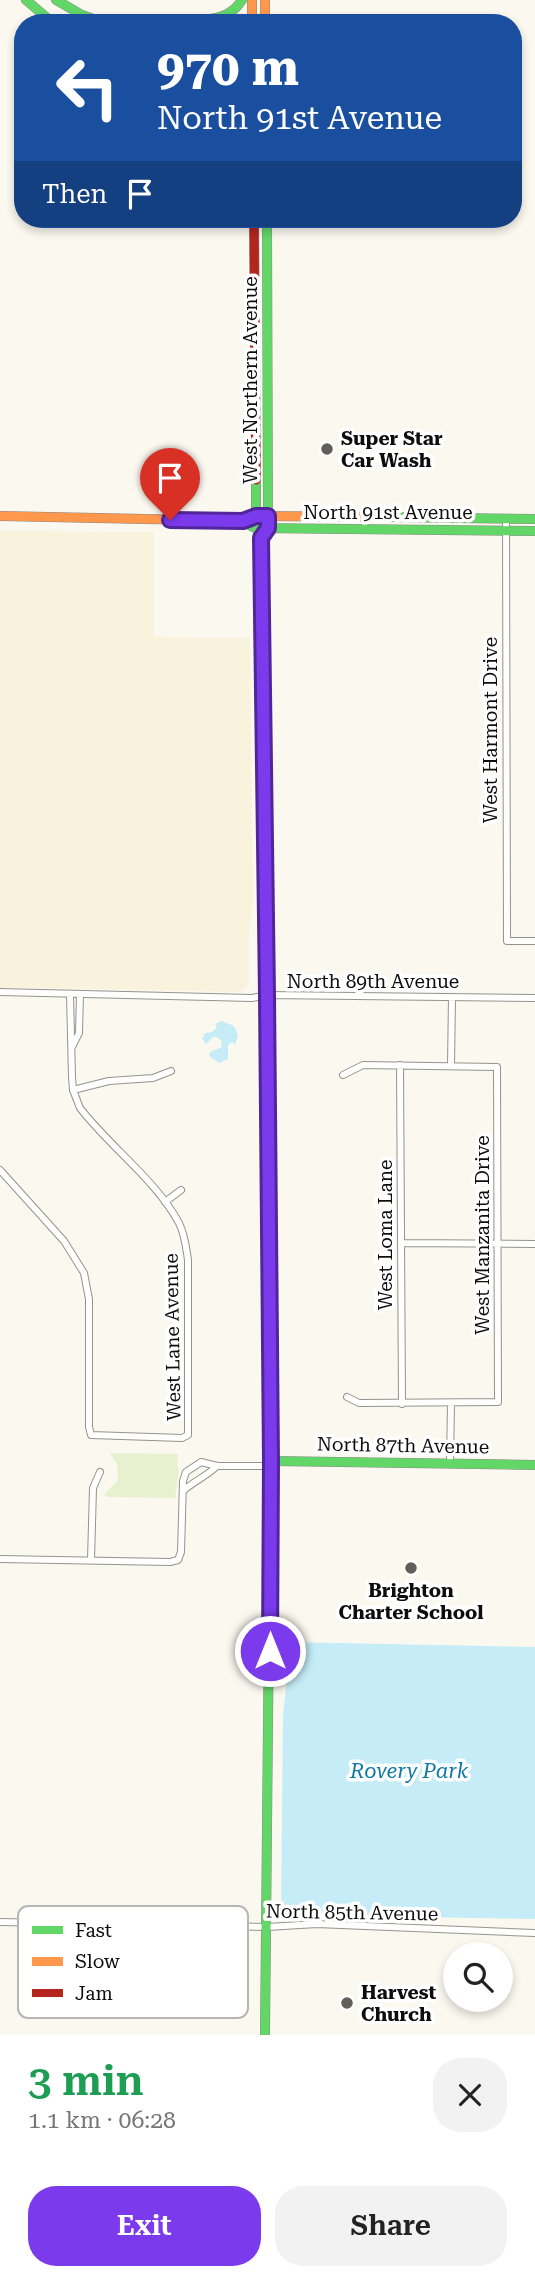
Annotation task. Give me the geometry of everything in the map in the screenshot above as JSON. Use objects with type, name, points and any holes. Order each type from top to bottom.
[{"type":"main road","points":[[26,0],[42,14]]},
{"type":"main road","points":[[56,0],[80,14]]},
{"type":"main road","points":[[230,14],[236,11],[242,0]]},
{"type":"main road","name":"West Northern Avenue","points":[[254,228],[256,528],[261,538],[271,1463],[265,2035]]},
{"type":"main road","name":"West Northern Avenue","points":[[267,228],[268,528]]},
{"type":"main road","points":[[254,280],[267,280]]},
{"type":"main road","name":"North 91st Avenue","points":[[0,516],[243,521],[256,516],[535,519]]},
{"type":"main road","points":[[377,529],[379,525],[387,522],[424,523],[449,517]]},
{"type":"main road","name":"North 91st Avenue","points":[[243,521],[256,528],[535,531]]},
{"type":"main road","points":[[261,538],[268,528]]},
{"type":"main road","name":"North 87th Avenue","points":[[271,1463],[535,1465]]},
{"type":"street","name":"West Harmont Drive","points":[[506,518],[507,941],[535,941]]},
{"type":"street","name":"North 89th Avenue","points":[[0,992],[252,998],[267,995],[535,998]]},
{"type":"street","name":"West Lane Avenue","points":[[0,1170],[64,1241],[84,1273],[89,1300],[91,1435],[181,1438],[188,1435],[188,1260],[185,1240],[179,1223],[165,1202],[80,1108],[73,1090],[69,995]]},
{"type":"street","name":"West Lane Avenue","points":[[72,1047],[79,1033],[80,995]]},
{"type":"street","points":[[343,1075],[363,1065],[451,1066],[452,997]]},
{"type":"street","name":"West Loma Lane","points":[[400,1065],[402,1404]]},
{"type":"street","name":"West Manzanita Drive","points":[[451,1066],[497,1067],[498,1244],[498,1402],[451,1402]]},
{"type":"street","points":[[73,1090],[109,1081],[153,1078],[171,1071]]},
{"type":"street","points":[[165,1202],[181,1190]]},
{"type":"street","points":[[401,1243],[535,1244]]},
{"type":"street","points":[[347,1397],[359,1403],[451,1402],[450,1464]]},
{"type":"street","name":"North 87th Avenue","points":[[193,1466],[201,1462],[216,1466],[271,1463]]},
{"type":"street","points":[[0,1559],[178,1560],[181,1552],[186,1472],[193,1466],[199,1477]]},
{"type":"street","points":[[183,1491],[199,1477],[209,1474],[216,1466]]},
{"type":"street","points":[[91,1560],[93,1488],[100,1472]]},
{"type":"street","name":"North 85th Avenue","points":[[0,1922],[18,1922]]},
{"type":"street","name":"North 85th Avenue","points":[[248,1927],[327,1924],[535,1933]]},
{"type":"shaded area","points":[[0,531],[154,532],[154,637],[250,638],[253,902],[249,934],[249,981],[246,988],[239,992],[0,987]]},
{"type":"green space","points":[[110,1453],[178,1454],[175,1498],[104,1495],[118,1480],[117,1464]]},
{"type":"water","points":[[222,1021],[234,1026],[238,1035],[235,1045],[232,1042],[228,1045],[228,1059],[219,1063],[209,1056],[210,1052],[222,1047],[221,1040],[214,1036],[206,1044],[202,1039],[205,1033],[212,1032],[217,1027],[215,1024]]},
{"type":"water","name":"Rovery Park","points":[[287,1642],[535,1647],[535,1919],[281,1915],[283,1715]]},
{"type":"traffic: fast","points":[[26,0],[42,14]]},
{"type":"traffic: fast","points":[[56,0],[80,14]]},
{"type":"traffic: fast","points":[[226,14],[242,0]]},
{"type":"traffic: fast","points":[[261,538],[268,529],[267,228]]},
{"type":"traffic: fast","points":[[256,480],[256,528],[261,538],[267,1095]]},
{"type":"traffic: fast","points":[[388,517],[535,519]]},
{"type":"traffic: fast","points":[[251,526],[535,531]]},
{"type":"traffic: fast","points":[[271,1461],[535,1465]]},
{"type":"traffic: fast","points":[[265,2035],[270,1515]]},
{"type":"traffic: slow","points":[[252,0],[252,14]]},
{"type":"traffic: slow","points":[[265,0],[265,14]]},
{"type":"traffic: slow","points":[[0,516],[243,521],[256,516],[388,517]]},
{"type":"traffic: slow","points":[[267,1095],[270,1515]]},
{"type":"traffic: jam","points":[[254,228],[256,480]]},
{"type":"place","name":"Super Star Car Wash","points":[[327,449]]},
{"type":"place","name":"Brighton Charter School","points":[[411,1568]]},
{"type":"place","name":"Harvest Church","points":[[347,2003]]},
{"type":"route","points":[[170,520],[243,521],[256,516],[268,516],[268,528],[261,538],[271,1461],[270,1651]]}]
